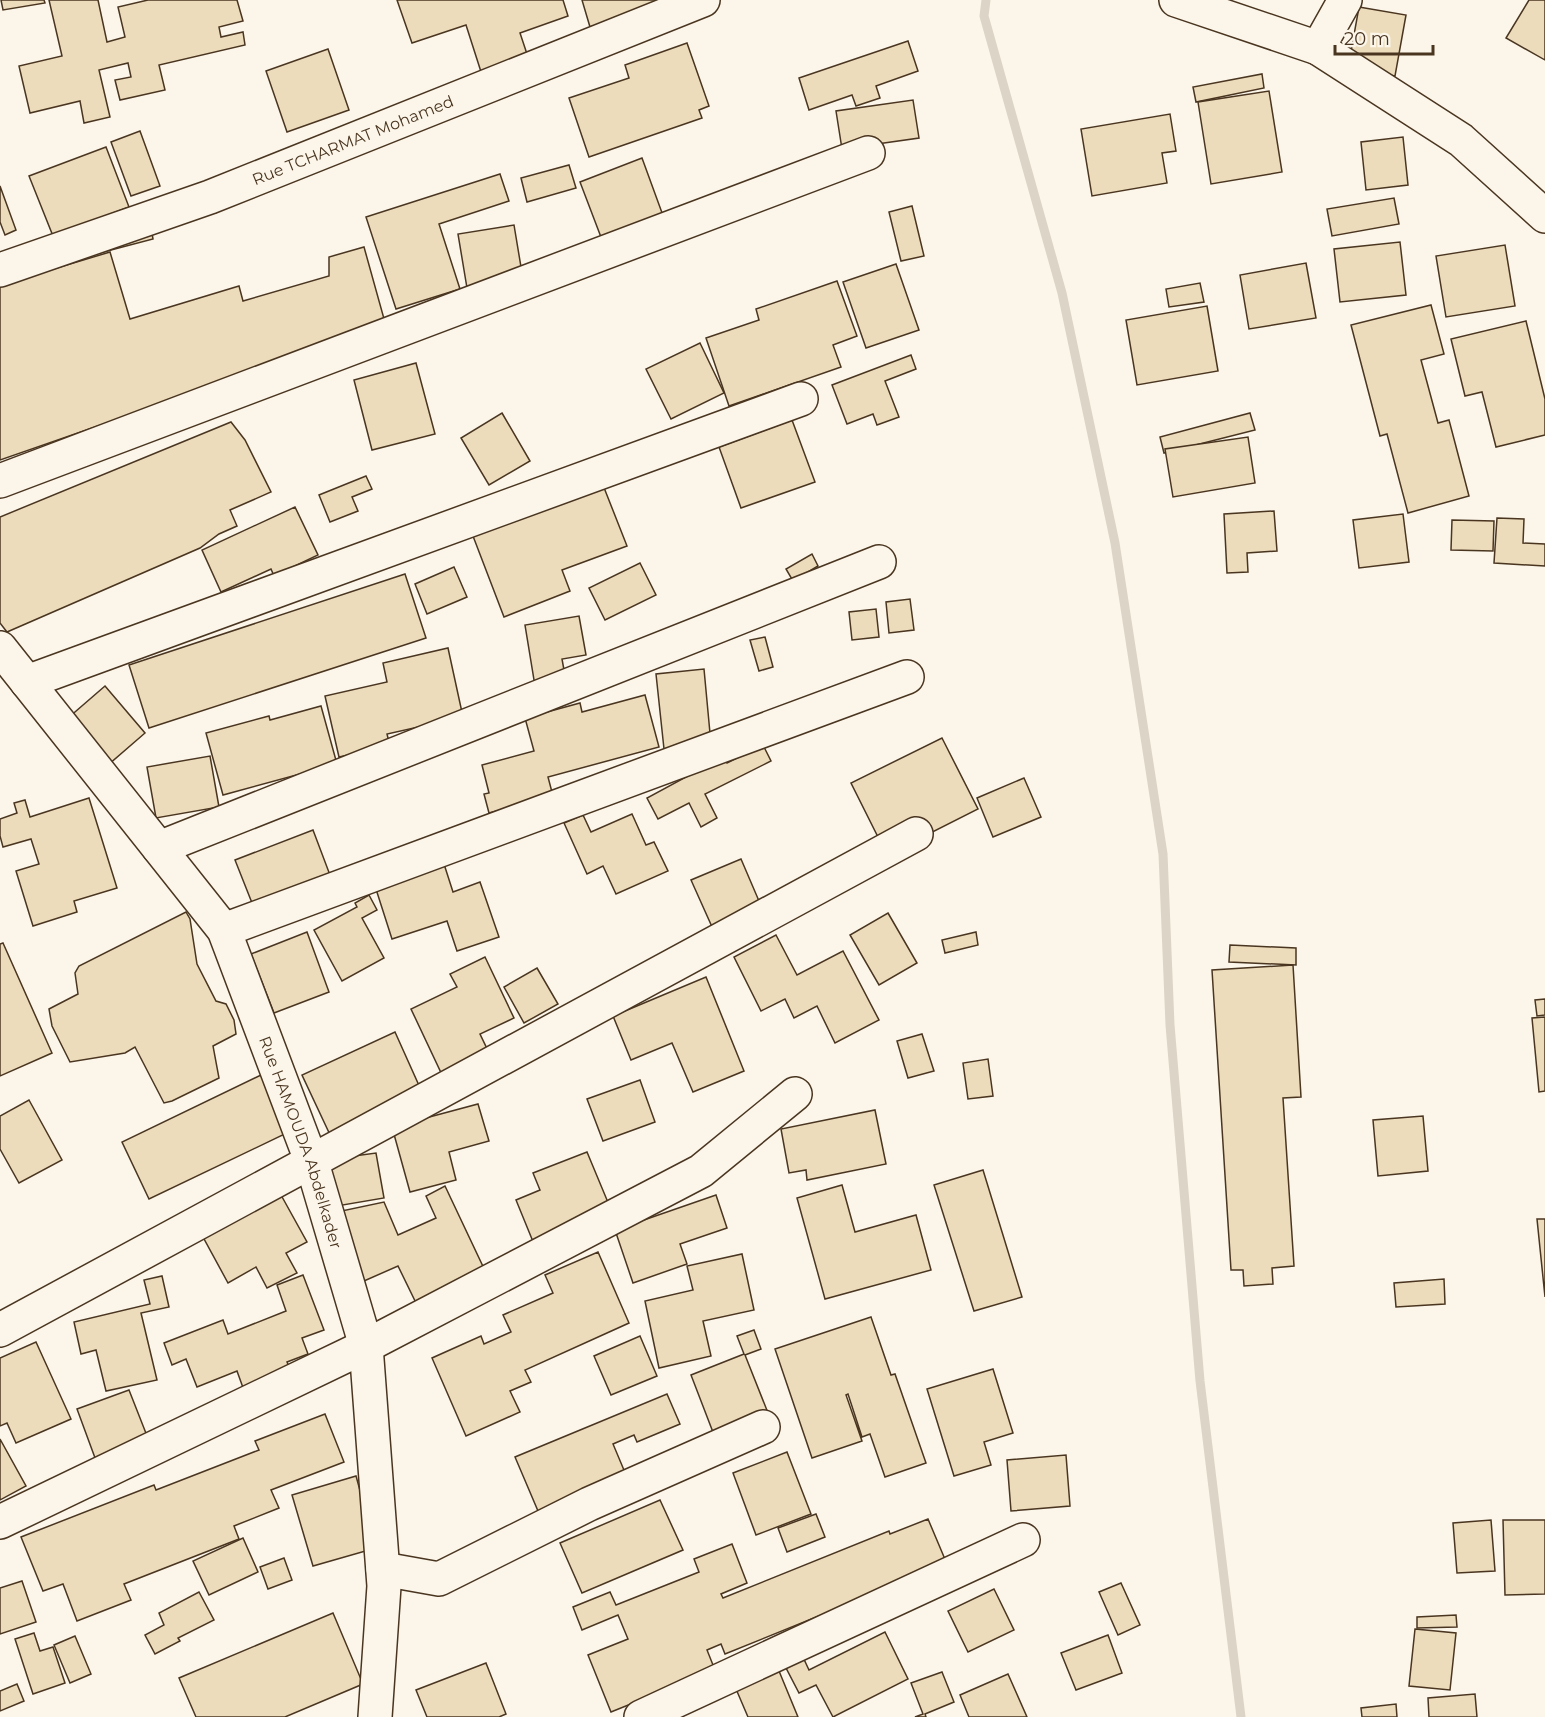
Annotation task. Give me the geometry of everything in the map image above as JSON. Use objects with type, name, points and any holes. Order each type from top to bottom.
[{"type":"street","name":"Rue TCHARMAT Mohamed","points":[[0,270],[210,197],[703,0]]},
{"type":"street","points":[[1176,0],[1318,48],[1461,140],[1545,216]]},
{"type":"street","points":[[1318,48],[1345,0]]},
{"type":"street","points":[[0,481],[868,153]]},
{"type":"street","points":[[27,682],[801,399]]},
{"type":"street","points":[[159,848],[879,562]]},
{"type":"street","name":"Rue HAMOUDA Abdelkader","points":[[0,648],[224,930],[312,1163],[366,1346],[384,1586],[375,1717]]},
{"type":"street","points":[[224,930],[907,677]]},
{"type":"street","points":[[0,1330],[916,834]]},
{"type":"street","points":[[0,1522],[366,1346],[701,1171],[795,1094]]},
{"type":"street","points":[[383,1569],[440,1579],[589,1504],[763,1427]]},
{"type":"street","points":[[641,1717],[1023,1540]]},
{"type":"building","points":[[1,0],[44,0],[45,3],[3,10]]},
{"type":"building","points":[[49,0],[98,0],[107,42],[125,37],[118,7],[148,0],[237,0],[243,21],[219,27],[221,37],[243,32],[245,45],[159,65],[165,90],[120,100],[115,80],[131,77],[128,63],[99,70],[110,117],[84,123],[80,101],[30,113],[19,66],[62,56]]},
{"type":"building","points":[[397,0],[563,0],[568,16],[520,33],[530,63],[483,78],[466,25],[412,43]]},
{"type":"building","points":[[582,0],[680,0],[680,1],[590,27]]},
{"type":"building","points":[[1529,0],[1545,0],[1545,60],[1506,38]]},
{"type":"building","points":[[1359,7],[1406,15],[1395,76],[1348,68]]},
{"type":"building","points":[[908,41],[918,71],[876,86],[880,98],[856,106],[852,95],[809,110],[799,78]]},
{"type":"building","points":[[687,43],[709,106],[699,110],[702,118],[589,157],[569,98],[629,78],[625,65]]},
{"type":"building","points":[[328,49],[349,110],[287,132],[266,71]]},
{"type":"building","points":[[1262,74],[1264,88],[1196,102],[1193,87]]},
{"type":"building","points":[[1269,91],[1282,172],[1211,184],[1198,102]]},
{"type":"building","points":[[913,100],[919,138],[842,149],[836,111]]},
{"type":"building","points":[[1170,114],[1176,151],[1162,153],[1167,183],[1092,196],[1081,129]]},
{"type":"building","points":[[140,131],[160,186],[131,196],[111,142]]},
{"type":"building","points":[[1403,137],[1408,185],[1366,190],[1361,142]]},
{"type":"building","points":[[106,147],[129,207],[53,236],[29,176]]},
{"type":"building","points":[[642,158],[665,221],[604,245],[580,182]]},
{"type":"building","points":[[569,165],[576,188],[527,202],[521,178]]},
{"type":"building","points":[[500,174],[509,201],[439,224],[460,289],[396,309],[366,217]]},
{"type":"building","points":[[0,186],[16,230],[5,235],[0,222]]},
{"type":"building","points":[[1394,198],[1399,224],[1332,236],[1327,209]]},
{"type":"building","points":[[912,206],[924,256],[901,261],[889,212]]},
{"type":"building","points":[[514,225],[523,279],[467,288],[458,234]]},
{"type":"building","points":[[151,228],[153,239],[92,255]]},
{"type":"building","points":[[1400,242],[1406,295],[1340,302],[1334,249]]},
{"type":"building","points":[[1505,245],[1515,306],[1446,317],[1436,256]]},
{"type":"building","points":[[364,247],[386,326],[0,460],[0,285],[110,252],[130,319],[239,286],[243,301],[329,276],[329,257]]},
{"type":"building","points":[[1306,263],[1316,318],[1249,329],[1240,275]]},
{"type":"building","points":[[896,264],[919,330],[866,348],[843,282]]},
{"type":"building","points":[[837,281],[857,336],[833,345],[841,367],[729,406],[706,338],[759,320],[756,309]]},
{"type":"building","points":[[1200,283],[1204,302],[1169,307],[1166,289]]},
{"type":"building","points":[[1431,305],[1444,354],[1421,360],[1438,423],[1449,420],[1469,496],[1408,513],[1387,434],[1380,436],[1351,325]]},
{"type":"building","points":[[1207,306],[1218,371],[1137,385],[1126,320]]},
{"type":"building","points":[[1526,321],[1545,399],[1545,435],[1496,447],[1482,392],[1465,396],[1451,339]]},
{"type":"building","points":[[700,343],[724,393],[671,419],[646,369]]},
{"type":"building","points":[[911,355],[916,369],[885,381],[899,417],[877,425],[873,414],[847,424],[832,385]]},
{"type":"building","points":[[416,363],[435,434],[372,450],[354,380]]},
{"type":"building","points":[[502,413],[530,461],[489,485],[461,438]]},
{"type":"building","points":[[1250,413],[1255,430],[1164,453],[1160,437]]},
{"type":"building","points":[[792,420],[815,482],[741,508],[719,447]]},
{"type":"building","points":[[231,422],[245,440],[271,492],[230,510],[237,526],[219,534],[200,548],[7,632],[0,623],[0,517]]},
{"type":"building","points":[[1248,437],[1255,483],[1173,497],[1165,449]]},
{"type":"building","points":[[366,476],[372,489],[352,497],[358,511],[330,522],[319,495]]},
{"type":"building","points":[[601,480],[627,546],[562,570],[570,591],[504,617],[468,523]]},
{"type":"building","points":[[295,507],[318,555],[274,576],[271,569],[221,592],[202,550]]},
{"type":"building","points":[[1274,511],[1277,551],[1247,553],[1248,572],[1227,573],[1224,514]]},
{"type":"building","points":[[1403,514],[1409,562],[1359,568],[1353,520]]},
{"type":"building","points":[[1497,518],[1524,519],[1523,543],[1545,544],[1545,566],[1494,563]]},
{"type":"building","points":[[1452,520],[1494,521],[1493,551],[1451,550]]},
{"type":"building","points":[[812,554],[818,566],[793,581],[786,569]]},
{"type":"building","points":[[640,563],[656,595],[605,620],[589,588]]},
{"type":"building","points":[[454,567],[467,597],[427,614],[415,584]]},
{"type":"building","points":[[405,574],[426,638],[149,728],[129,665]]},
{"type":"building","points":[[910,599],[914,630],[889,633],[886,602]]},
{"type":"building","points":[[876,609],[879,637],[852,640],[849,612]]},
{"type":"building","points":[[579,616],[586,655],[562,659],[566,681],[535,686],[525,625]]},
{"type":"building","points":[[765,637],[773,667],[759,671],[750,640]]},
{"type":"building","points":[[448,648],[463,717],[387,734],[390,746],[339,757],[325,696],[387,682],[383,663]]},
{"type":"building","points":[[704,669],[711,744],[664,749],[656,674]]},
{"type":"building","points":[[105,686],[145,733],[108,765],[68,718]]},
{"type":"building","points":[[645,695],[659,747],[548,777],[553,796],[489,813],[484,794],[489,793],[482,765],[534,751],[525,718],[580,703],[582,712]]},
{"type":"building","points":[[321,706],[337,764],[223,795],[206,733],[269,716],[270,720]]},
{"type":"building","points":[[942,738],[978,809],[887,855],[851,783]]},
{"type":"building","points":[[763,745],[771,761],[705,794],[717,818],[701,827],[689,803],[658,819],[647,798],[723,757],[727,763]]},
{"type":"building","points":[[210,756],[219,807],[156,818],[147,767]]},
{"type":"building","points":[[1024,778],[1041,817],[993,837],[977,798]]},
{"type":"building","points":[[89,798],[117,888],[74,901],[77,912],[33,926],[16,871],[39,864],[31,839],[3,847],[0,836],[0,819],[17,813],[14,803],[25,800],[30,817]]},
{"type":"building","points":[[632,814],[646,845],[654,842],[668,871],[616,894],[603,866],[587,874],[564,823],[583,815],[591,832]]},
{"type":"building","points":[[313,830],[333,883],[256,913],[235,860]]},
{"type":"building","points":[[741,859],[762,908],[713,929],[691,880]]},
{"type":"building","points":[[444,864],[453,892],[480,882],[499,937],[457,951],[447,921],[392,939],[375,886]]},
{"type":"building","points":[[369,895],[377,910],[362,918],[384,958],[342,981],[314,930],[357,907],[355,903]]},
{"type":"building","points":[[186,912],[190,919],[197,964],[216,1001],[226,1004],[234,1020],[236,1034],[213,1046],[219,1078],[164,1103],[135,1047],[125,1053],[70,1062],[52,1026],[49,1009],[78,994],[75,973],[79,966]]},
{"type":"building","points":[[888,913],[917,963],[879,985],[850,935]]},
{"type":"building","points":[[307,932],[329,992],[274,1013],[251,954]]},
{"type":"building","points":[[976,932],[978,945],[945,953],[942,940]]},
{"type":"building","points":[[776,935],[797,975],[843,951],[879,1020],[835,1043],[817,1006],[794,1018],[785,999],[761,1011],[734,957]]},
{"type":"building","points":[[3,943],[52,1053],[0,1076],[0,944]]},
{"type":"building","points":[[1230,945],[1296,948],[1296,965],[1229,962]]},
{"type":"building","points":[[485,957],[514,1018],[480,1034],[491,1057],[444,1079],[411,1009],[457,987],[450,974]]},
{"type":"building","points":[[1293,965],[1301,1097],[1283,1098],[1294,1266],[1272,1268],[1273,1284],[1244,1286],[1243,1270],[1231,1270],[1212,970]]},
{"type":"building","points":[[537,968],[558,1004],[524,1023],[504,987]]},
{"type":"building","points":[[706,977],[744,1071],[693,1092],[672,1043],[631,1060],[613,1016]]},
{"type":"building","points":[[1545,999],[1545,1015],[1537,1016],[1535,1000]]},
{"type":"building","points":[[1545,1017],[1545,1091],[1539,1092],[1532,1018]]},
{"type":"building","points":[[395,1032],[421,1090],[332,1139],[302,1075]]},
{"type":"building","points":[[922,1034],[934,1071],[908,1078],[897,1041]]},
{"type":"building","points":[[988,1059],[993,1096],[968,1099],[963,1063]]},
{"type":"building","points":[[261,1075],[289,1132],[149,1199],[122,1142]]},
{"type":"building","points":[[640,1080],[655,1122],[603,1141],[587,1099]]},
{"type":"building","points":[[29,1100],[62,1160],[19,1183],[0,1149],[0,1116]]},
{"type":"building","points":[[478,1104],[489,1141],[449,1152],[456,1180],[410,1192],[392,1127]]},
{"type":"building","points":[[875,1110],[886,1164],[807,1180],[806,1170],[789,1173],[781,1129]]},
{"type":"building","points":[[1423,1116],[1428,1171],[1378,1176],[1373,1120]]},
{"type":"building","points":[[587,1152],[612,1212],[534,1244],[516,1200],[540,1190],[533,1173]]},
{"type":"building","points":[[328,1153],[354,1156],[376,1153],[384,1198],[337,1206]]},
{"type":"building","points":[[983,1170],[1022,1297],[974,1311],[934,1185]]},
{"type":"building","points":[[842,1185],[855,1232],[916,1215],[931,1270],[825,1299],[797,1198]]},
{"type":"building","points":[[445,1186],[488,1277],[419,1309],[398,1266],[364,1281],[332,1213],[384,1202],[398,1235],[436,1218],[426,1196]]},
{"type":"building","points":[[281,1195],[307,1242],[286,1253],[297,1273],[267,1288],[256,1267],[228,1283],[203,1237]]},
{"type":"building","points":[[716,1195],[727,1228],[680,1244],[687,1264],[633,1283],[615,1230]]},
{"type":"building","points":[[1537,1219],[1545,1219],[1545,1297]]},
{"type":"building","points":[[598,1252],[629,1323],[525,1370],[531,1382],[510,1391],[520,1412],[466,1436],[432,1358],[481,1336],[484,1344],[511,1332],[503,1315],[553,1293],[545,1275]]},
{"type":"building","points":[[742,1254],[754,1310],[703,1321],[711,1356],[659,1368],[645,1301],[693,1290],[687,1266]]},
{"type":"building","points":[[303,1275],[324,1330],[302,1338],[308,1354],[287,1362],[293,1377],[246,1396],[237,1371],[197,1387],[186,1359],[172,1365],[164,1343],[223,1320],[228,1334],[286,1311],[277,1285]]},
{"type":"building","points":[[162,1276],[169,1307],[141,1313],[157,1380],[106,1391],[96,1350],[81,1354],[74,1322],[150,1304],[144,1280]]},
{"type":"building","points":[[1444,1279],[1445,1304],[1396,1307],[1394,1283]]},
{"type":"building","points":[[871,1317],[891,1375],[895,1374],[926,1463],[885,1477],[870,1434],[862,1437],[848,1394],[846,1395],[862,1441],[812,1458],[775,1349]]},
{"type":"building","points":[[754,1330],[761,1349],[745,1355],[770,1418],[716,1440],[691,1375],[744,1354],[737,1336]]},
{"type":"building","points":[[640,1336],[657,1376],[611,1395],[594,1356]]},
{"type":"building","points":[[36,1342],[71,1419],[16,1443],[7,1423],[0,1426],[0,1358]]},
{"type":"building","points":[[993,1369],[1013,1433],[984,1442],[991,1465],[954,1476],[927,1389]]},
{"type":"building","points":[[129,1390],[151,1446],[98,1466],[77,1409]]},
{"type":"building","points":[[667,1394],[680,1424],[637,1442],[634,1435],[613,1444],[629,1482],[541,1518],[515,1457]]},
{"type":"building","points":[[325,1414],[344,1462],[271,1490],[279,1508],[234,1526],[239,1539],[124,1584],[131,1600],[77,1621],[63,1584],[43,1591],[21,1537],[154,1485],[156,1490],[259,1450],[255,1441]]},
{"type":"building","points":[[0,1439],[26,1486],[0,1500]]},
{"type":"building","points":[[787,1452],[811,1514],[756,1535],[733,1473]]},
{"type":"building","points":[[1066,1455],[1070,1506],[1011,1511],[1007,1460]]},
{"type":"building","points":[[356,1476],[376,1548],[313,1566],[292,1495]]},
{"type":"building","points":[[660,1500],[683,1550],[582,1593],[560,1543]]},
{"type":"building","points":[[816,1514],[825,1537],[787,1552],[778,1528]]},
{"type":"building","points":[[928,1519],[947,1564],[725,1654],[721,1644],[707,1650],[715,1670],[611,1712],[588,1655],[628,1639],[618,1615],[582,1630],[573,1607],[610,1592],[616,1605],[699,1572],[694,1559],[732,1544],[747,1583],[721,1594],[723,1598],[889,1531],[890,1534]]},
{"type":"building","points":[[1491,1520],[1495,1571],[1457,1573],[1453,1523]]},
{"type":"building","points":[[1503,1520],[1545,1520],[1545,1594],[1505,1595]]},
{"type":"building","points":[[243,1538],[258,1572],[209,1595],[193,1561]]},
{"type":"building","points":[[284,1558],[292,1580],[268,1589],[260,1567]]},
{"type":"building","points":[[22,1581],[36,1622],[0,1634],[0,1588]]},
{"type":"building","points":[[1121,1583],[1140,1625],[1118,1635],[1099,1592]]},
{"type":"building","points":[[994,1589],[1014,1630],[968,1652],[948,1611]]},
{"type":"building","points":[[199,1592],[214,1620],[178,1638],[180,1641],[155,1654],[145,1635],[164,1625],[159,1613]]},
{"type":"building","points":[[333,1613],[363,1684],[285,1717],[196,1717],[179,1678]]},
{"type":"building","points":[[1456,1615],[1457,1627],[1417,1628],[1417,1617]]},
{"type":"building","points":[[1415,1629],[1456,1633],[1450,1690],[1409,1686]]},
{"type":"building","points":[[885,1632],[908,1679],[833,1717],[816,1685],[799,1693],[784,1664],[802,1655],[809,1670]]},
{"type":"building","points":[[34,1633],[40,1651],[53,1647],[65,1683],[33,1694],[15,1639]]},
{"type":"building","points":[[1108,1635],[1122,1673],[1076,1690],[1061,1653]]},
{"type":"building","points":[[75,1636],[91,1674],[70,1683],[54,1645]]},
{"type":"building","points":[[486,1663],[506,1714],[499,1717],[427,1717],[416,1690]]},
{"type":"building","points":[[779,1671],[798,1717],[748,1717],[736,1689]]},
{"type":"building","points":[[942,1672],[954,1702],[925,1714],[926,1717],[915,1717],[923,1714],[911,1683]]},
{"type":"building","points":[[1008,1674],[1027,1717],[969,1717],[960,1695]]},
{"type":"building","points":[[17,1684],[24,1701],[0,1711],[0,1691]]},
{"type":"building","points":[[1475,1694],[1477,1717],[1429,1717],[1428,1698]]},
{"type":"building","points":[[1396,1704],[1397,1717],[1362,1717],[1361,1708]]},
{"type":"waterway","points":[[986,0],[984,16],[1062,293],[1115,543],[1163,854],[1170,1025],[1200,1381],[1241,1717]]}]
